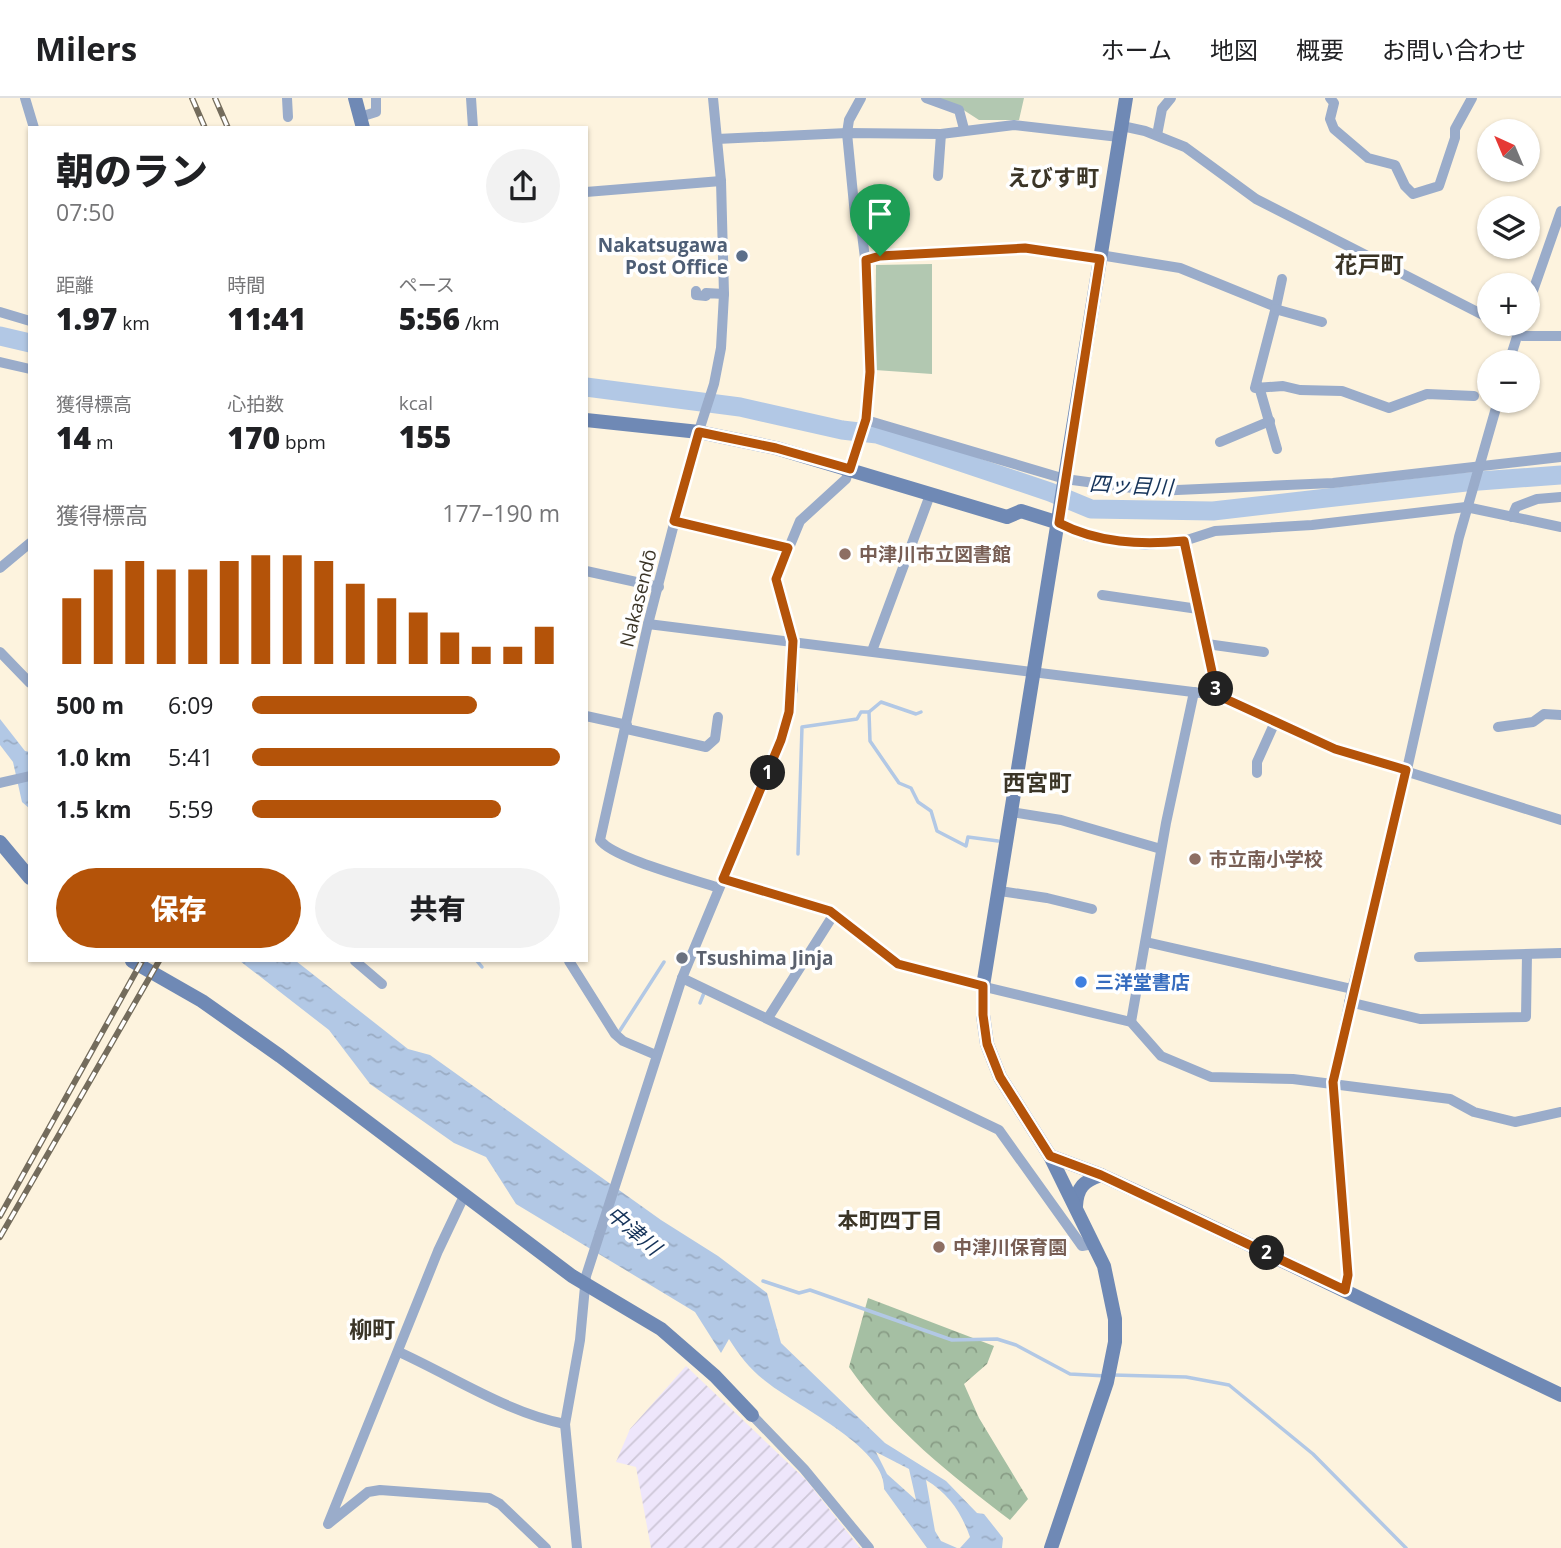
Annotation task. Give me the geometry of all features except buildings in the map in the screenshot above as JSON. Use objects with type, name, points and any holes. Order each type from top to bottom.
[{"type":"street","points":[[25,98],[33,126]]},
{"type":"street","points":[[287,98],[288,117]]},
{"type":"street","points":[[355,98],[361,122],[376,112],[376,98]]},
{"type":"street","points":[[471,98],[473,126]]},
{"type":"street","points":[[696,291],[696,295],[724,294],[721,181],[713,98]]},
{"type":"street","points":[[577,1548],[565,1424],[580,1339],[585,1280],[682,978],[781,740],[793,689],[793,641],[776,579],[800,522],[841,486],[850,469],[865,422],[870,367],[866,260],[862,234],[855,215],[847,133],[849,120],[861,98]]},
{"type":"street","points":[[926,98],[959,110],[964,119],[964,130]]},
{"type":"street","points":[[1053,1546],[1107,1382],[1115,1342],[1110,1291],[1104,1266],[1076,1206],[1050,1156],[1000,1077],[987,1044],[983,986],[1126,98]]},
{"type":"street","points":[[1157,135],[1162,109],[1171,98]]},
{"type":"street","points":[[1330,98],[1334,103],[1329,119],[1334,129],[1368,158],[1395,165],[1405,186],[1413,194],[1439,186],[1455,138],[1455,128],[1472,98]]},
{"type":"street","points":[[717,139],[847,133],[941,134],[1014,125],[1157,135],[1194,153],[1256,199],[1477,312]]},
{"type":"street","points":[[939,176],[941,134]]},
{"type":"street","points":[[588,192],[721,181]]},
{"type":"street","points":[[1539,273],[1561,211]]},
{"type":"street","points":[[866,260],[880,256],[1025,248],[1100,257],[1180,268],[1275,308],[1322,322]]},
{"type":"street","points":[[1282,279],[1255,388],[1260,390],[1283,386],[1300,390],[1342,391],[1389,408],[1427,394],[1474,396]]},
{"type":"street","name":"Nakasendō","points":[[721,883],[636,860],[604,846],[600,840],[648,624],[712,390],[721,348],[724,294]]},
{"type":"street","points":[[0,312],[28,320]]},
{"type":"street","points":[[1538,336],[1561,337]]},
{"type":"street","points":[[0,362],[28,369]]},
{"type":"street","points":[[1260,390],[1277,449]]},
{"type":"street","points":[[1345,1290],[1348,1275],[1333,1082],[1352,989],[1382,881],[1466,507],[1494,413]]},
{"type":"street","points":[[588,420],[701,426],[1007,517],[1021,511],[1059,519],[1086,536],[1146,545],[1184,541],[1215,531],[1312,525],[1466,507],[1561,527]]},
{"type":"street","points":[[1220,442],[1270,421]]},
{"type":"street","points":[[865,422],[1065,483],[1155,491],[1281,486],[1561,457]]},
{"type":"street","points":[[872,651],[929,495]]},
{"type":"street","points":[[1512,517],[1516,507],[1536,499],[1561,497]]},
{"type":"street","points":[[674,521],[788,548]]},
{"type":"street","points":[[1184,541],[1217,695]]},
{"type":"street","points":[[0,568],[28,544]]},
{"type":"street","points":[[588,571],[659,587]]},
{"type":"street","points":[[1102,594],[1198,609]]},
{"type":"street","points":[[648,624],[1217,695],[1335,749],[1561,820]]},
{"type":"street","points":[[1207,644],[1264,652]]},
{"type":"street","points":[[0,652],[28,681]]},
{"type":"street","points":[[1131,1022],[1161,849],[1194,692]]},
{"type":"street","points":[[1498,727],[1533,722],[1544,714],[1561,715]]},
{"type":"street","points":[[588,717],[706,747],[715,739],[718,717]]},
{"type":"street","points":[[1257,773],[1257,762],[1275,722]]},
{"type":"street","points":[[0,783],[28,776]]},
{"type":"street","points":[[1011,812],[1060,820],[1161,849]]},
{"type":"street","points":[[0,842],[28,876]]},
{"type":"street","points":[[721,883],[835,914],[898,964],[1131,1022],[1161,1056],[1211,1077],[1333,1082],[1450,1099],[1474,1112],[1515,1122],[1561,1112]]},
{"type":"street","points":[[1000,891],[1047,898],[1092,909]]},
{"type":"street","points":[[768,1018],[835,914]]},
{"type":"street","points":[[1146,942],[1352,989]]},
{"type":"street","points":[[1419,957],[1561,953]]},
{"type":"street","points":[[1349,1002],[1420,1019],[1526,1017],[1527,954]]},
{"type":"street","points":[[134,962],[202,1001],[585,1280],[679,1343],[804,1469],[869,1548]]},
{"type":"street","points":[[356,962],[382,984]]},
{"type":"street","points":[[570,962],[615,1034],[623,1041],[656,1055]]},
{"type":"street","points":[[682,978],[999,1130],[1082,1246],[1093,1244]]},
{"type":"street","points":[[1050,1156],[1101,1175],[1561,1395]]},
{"type":"street","points":[[1076,1206],[1077,1194],[1082,1185],[1101,1175]]},
{"type":"street","points":[[466,1194],[438,1251],[328,1524],[368,1492],[380,1490],[489,1498],[506,1509],[546,1548]]},
{"type":"street","points":[[399,1352],[454,1376],[510,1408],[565,1424]]},
{"type":"shaded area","points":[[686,1366],[806,1480],[860,1548],[651,1548],[636,1467],[616,1462],[630,1429]]},
{"type":"green space","points":[[934,98],[1024,98],[1019,120],[979,120],[962,109]]},
{"type":"green space","points":[[932,264],[932,374],[875,370],[876,265]]},
{"type":"green space","points":[[868,1298],[994,1346],[987,1364],[964,1384],[979,1418],[1028,1499],[1010,1520],[903,1431],[849,1367]]},
{"type":"water","points":[[0,719],[28,752],[28,807],[22,802],[13,762],[0,745]]},
{"type":"water","name":"中津川","points":[[241,962],[297,962],[408,1049],[430,1055],[767,1293],[781,1343],[885,1443],[946,1481],[977,1513],[984,1514],[1003,1538],[1002,1548],[960,1548],[970,1537],[963,1520],[948,1498],[926,1480],[935,1531],[941,1541],[957,1548],[927,1548],[884,1489],[881,1473],[855,1443],[764,1380],[745,1361],[729,1339],[721,1353],[695,1312],[516,1204],[486,1157],[454,1143],[370,1084],[329,1030]],"holes":[[[876,1452],[909,1469],[916,1500],[887,1474]]]},
{"type":"waterway","name":"四ッ目川","points":[[0,336],[28,343]]},
{"type":"waterway","name":"四ッ目川","points":[[588,387],[740,407],[842,430],[877,434],[1050,492],[1091,509],[1213,511],[1466,482],[1561,475]]},
{"type":"waterway","points":[[869,712],[881,702],[916,714],[921,712]]},
{"type":"waterway","points":[[798,854],[802,727],[857,719],[861,712],[869,712],[870,741],[899,783],[911,788],[918,802],[931,811],[937,831],[966,846],[968,837],[998,841]]},
{"type":"waterway","points":[[478,962],[482,967]]},
{"type":"waterway","points":[[619,1032],[664,962]]},
{"type":"waterway","points":[[700,1003],[704,993]]},
{"type":"waterway","points":[[763,1281],[799,1293],[810,1290],[952,1340],[997,1339],[1016,1345],[1070,1374],[1106,1376]]},
{"type":"waterway","points":[[1113,1375],[1186,1377],[1229,1385],[1313,1454],[1406,1548]]},
{"type":"railway","points":[[192,98],[204,126]]},
{"type":"railway","points":[[215,98],[227,126]]},
{"type":"railway","points":[[0,1216],[141,962]]},
{"type":"railway","points":[[0,1237],[158,962]]},
{"type":"place","name":"Nakatsugawa Post Office","points":[[742,256]]},
{"type":"place","name":"中津川市立図書館","points":[[845,554]]},
{"type":"place","name":"市立南小学校","points":[[1195,859]]},
{"type":"place","name":"Tsushima Jinja","points":[[682,958]]},
{"type":"place","name":"三洋堂書店","points":[[1081,982]]},
{"type":"place","name":"中津川保育園","points":[[939,1247]]},
{"type":"district","name":"えびす町","points":[[1053,177]]},
{"type":"district","name":"花戸町","points":[[1369,264]]},
{"type":"district","name":"西宮町","points":[[1037,782]]},
{"type":"district","name":"本町四丁目","points":[[890,1220]]},
{"type":"district","name":"柳町","points":[[372,1329]]},
{"type":"route","points":[[1025,248],[1100,259],[1059,523],[1079,530],[1086,536],[1146,545],[1184,541],[1217,695],[1335,749],[1406,770],[1382,881],[1352,989],[1333,1082],[1348,1275],[1345,1290],[1101,1175],[1050,1156],[1000,1077],[987,1044],[983,986],[898,964],[830,911],[723,879],[781,740],[789,712],[793,689],[793,641],[776,579],[788,548],[674,521],[699,432],[776,448],[850,469],[866,419],[870,372],[866,260],[880,256],[1025,248]]}]
